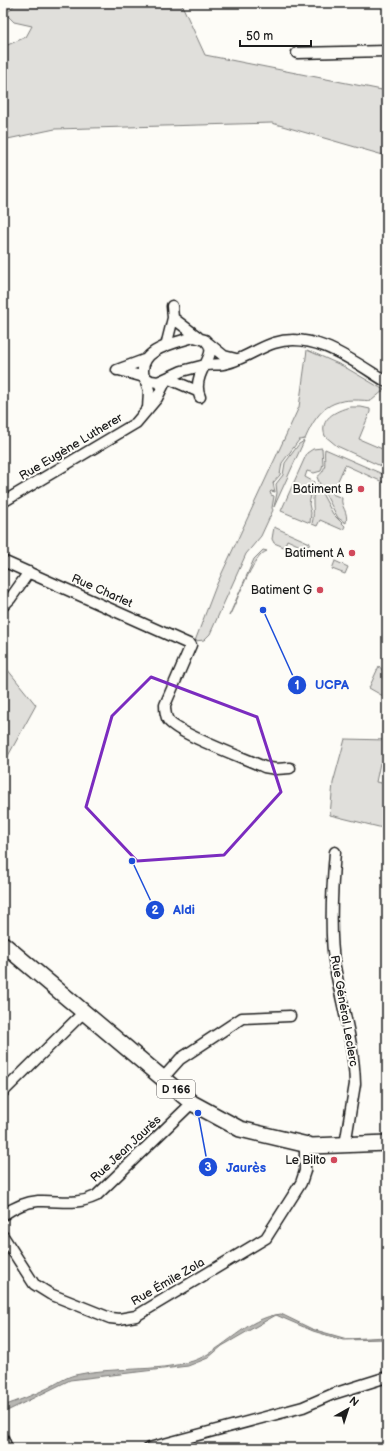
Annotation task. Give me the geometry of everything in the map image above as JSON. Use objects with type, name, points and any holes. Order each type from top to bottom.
[{"type":"main road","name":"D 166","points":[[3,944],[85,1011],[192,1103],[240,1129],[312,1146],[387,1142]]},
{"type":"street","points":[[297,53],[387,51]]},
{"type":"street","points":[[166,346],[173,318],[172,306]]},
{"type":"street","points":[[173,318],[224,356],[236,359]]},
{"type":"street","points":[[198,337],[166,346],[144,360],[117,370],[158,382],[182,371],[205,365],[224,364],[275,342],[291,340],[323,345],[342,354],[387,382]]},
{"type":"street","points":[[167,378],[198,394],[199,375],[211,351],[208,343]]},
{"type":"street","points":[[144,360],[142,367],[149,390],[148,409]]},
{"type":"street","name":"Rue Eugène Lutherer","points":[[3,502],[136,423],[157,398],[167,378]]},
{"type":"street","name":"Rue Charlet","points":[[3,561],[191,645],[166,705],[165,714],[168,720],[184,732],[264,767],[276,769],[290,768]]},
{"type":"street","points":[[3,606],[10,599],[29,572]]},
{"type":"street","name":"Rue Général Leclerc","points":[[335,852],[332,884],[334,966],[348,1025],[355,1074],[355,1084],[344,1145]]},
{"type":"street","points":[[3,1092],[85,1011]]},
{"type":"street","points":[[163,1078],[180,1059],[242,1018],[290,1016]]},
{"type":"street","name":"Rue Jean Jaurès","points":[[3,1215],[21,1205],[36,1201],[70,1203],[85,1201],[96,1196],[192,1103]]},
{"type":"street","name":"Rue Émile Zola","points":[[3,1236],[30,1280],[42,1290],[110,1318],[119,1319],[136,1316],[266,1238],[301,1183],[305,1171],[305,1145]]},
{"type":"street","points":[[149,1448],[303,1407],[333,1394],[387,1377]]},
{"type":"street","points":[[3,1438],[7,1448]]},
{"type":"highlighted area","points":[[151,677],[257,717],[281,792],[224,855],[137,861],[86,807],[112,716]]},
{"type":"shaded area","points":[[16,3],[181,3],[205,55],[387,91],[387,134],[383,155],[272,123],[55,129],[3,140],[3,47],[26,37],[32,26],[14,22],[6,14]]},
{"type":"shaded area","points":[[307,350],[343,366],[384,390],[371,401],[348,400],[330,405],[317,418],[305,439],[299,440],[282,463],[280,475],[273,483],[275,492],[270,492],[271,495],[274,496],[273,510],[261,536],[246,554],[210,634],[204,640],[195,641],[216,586],[299,407]]},
{"type":"shaded area","points":[[350,407],[370,409],[359,439],[387,451],[387,469],[337,446],[325,436],[324,425],[326,420],[334,413]]},
{"type":"shaded area","points":[[304,441],[274,507],[277,493],[276,484],[283,475],[285,463],[299,444]]},
{"type":"shaded area","points":[[322,448],[323,464],[321,471],[314,473],[307,471],[305,477],[314,482],[309,504],[311,513],[310,523],[281,511],[307,453],[313,449]]},
{"type":"shaded area","points":[[325,449],[387,476],[387,484],[345,465],[332,494],[342,498],[342,504],[347,519],[346,523],[338,518],[317,477],[321,474],[324,468]]},
{"type":"shaded area","points":[[317,484],[333,514],[345,526],[343,530],[320,520],[317,526],[312,524],[313,494]]},
{"type":"shaded area","points":[[274,527],[310,543],[307,549],[287,540],[284,547],[274,543],[272,539]]},
{"type":"shaded area","points":[[263,550],[267,551],[261,555],[250,570],[229,616],[254,559]]},
{"type":"shaded area","points":[[335,561],[348,567],[345,574],[332,569]]},
{"type":"shaded area","points":[[3,664],[36,705],[3,765]]},
{"type":"shaded area","points":[[379,666],[387,676],[387,691],[383,696],[369,688]]},
{"type":"shaded area","points":[[345,739],[387,740],[384,764],[380,763],[376,782],[387,784],[387,829],[330,815],[333,783]]},
{"type":"shaded area","points":[[281,1314],[312,1329],[347,1339],[387,1337],[387,1339],[343,1340],[313,1331],[276,1315]]},
{"type":"shaded area","points":[[276,1315],[222,1346],[208,1358],[188,1366],[70,1380],[3,1413],[3,1406],[37,1393],[75,1375],[89,1372],[164,1367],[193,1361],[215,1350],[257,1321]]},
{"type":"place","name":"Batiment B","points":[[361,489]]},
{"type":"place","name":"Batiment A","points":[[352,553]]},
{"type":"place","name":"Batiment G","points":[[320,590]]},
{"type":"place","name":"UCPA","points":[[263,610]]},
{"type":"place","name":"Aldi","points":[[132,861]]},
{"type":"place","name":"Jaurès","points":[[198,1113]]},
{"type":"place","name":"Le Bilto","points":[[334,1160]]}]
